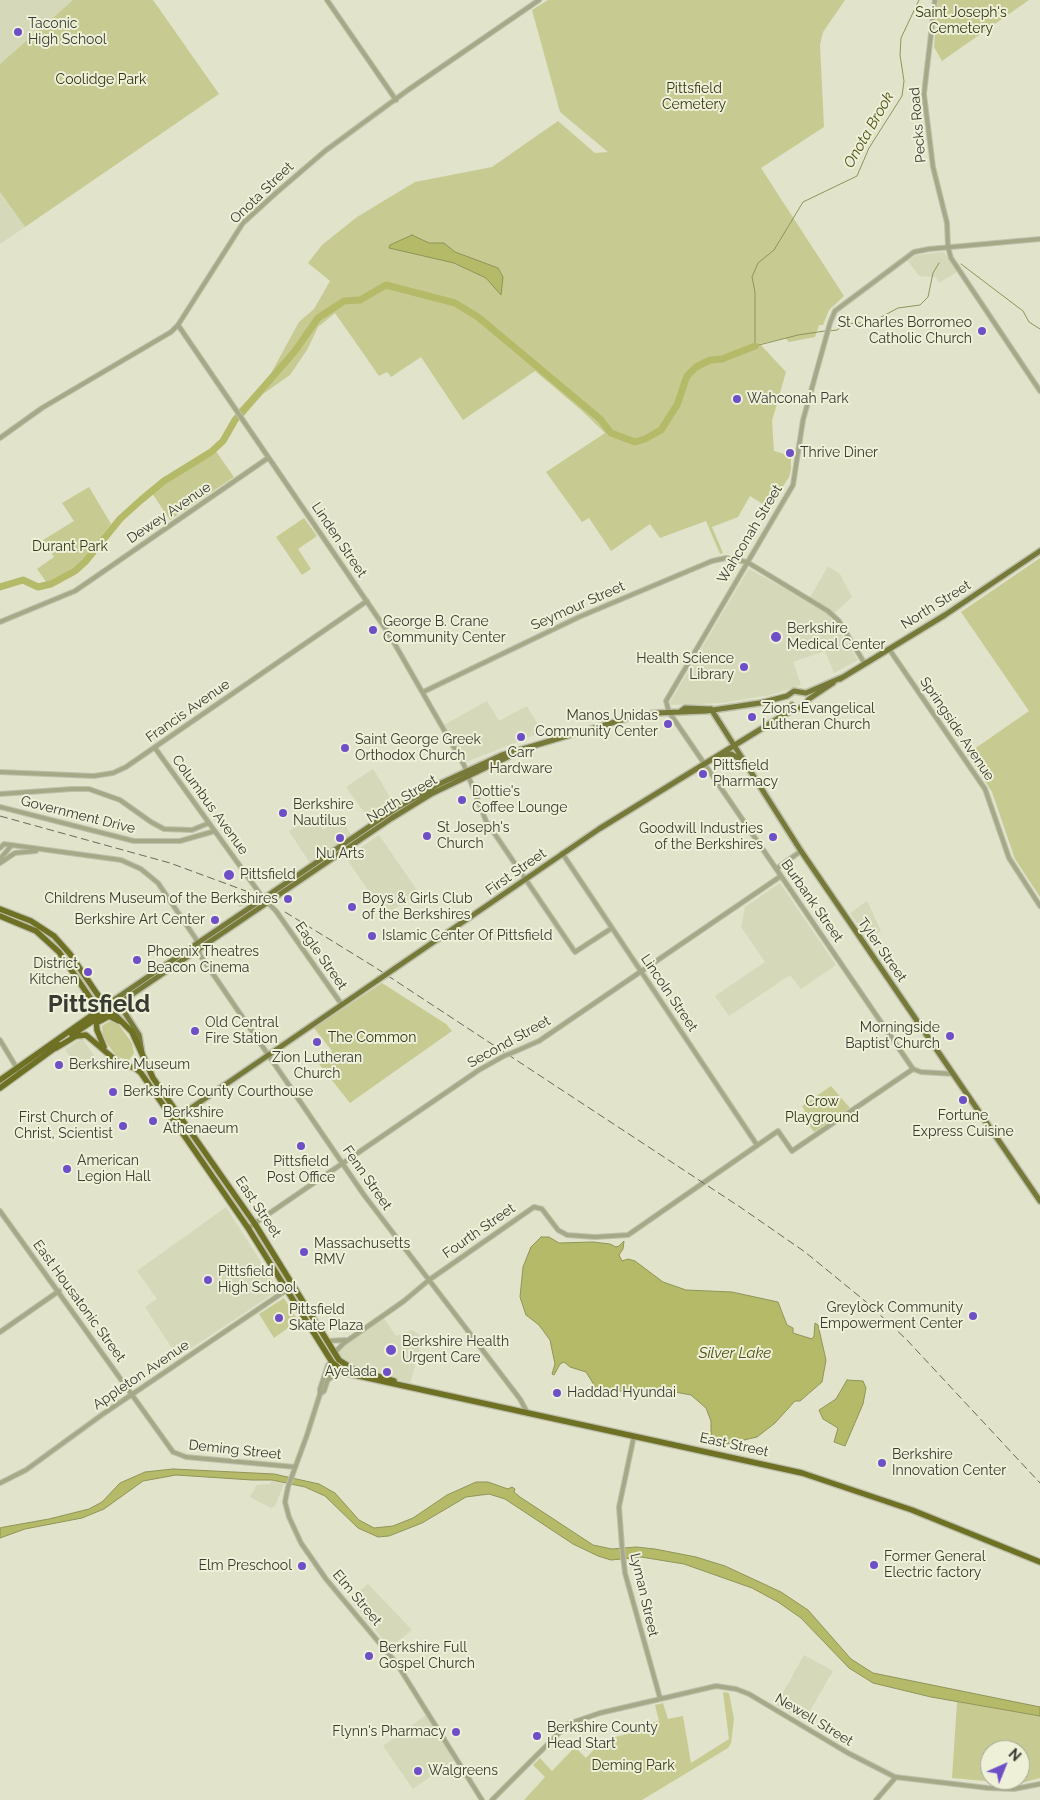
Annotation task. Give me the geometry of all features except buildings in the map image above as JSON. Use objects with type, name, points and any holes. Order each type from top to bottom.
[{"type":"highway","points":[[0,909],[35,922],[54,936],[66,949],[108,1011],[128,1027],[142,1056]]},
{"type":"highway","points":[[0,916],[28,927],[49,940],[93,1002],[97,1015],[97,1027],[103,1046],[111,1056]]},
{"type":"highway","points":[[97,1027],[108,1011]]},
{"type":"highway","name":"North Street","points":[[56,1048],[97,1015],[108,1011]]},
{"type":"highway","points":[[0,1080],[97,1015]]},
{"type":"highway","points":[[0,1088],[56,1048],[83,1034],[92,1038],[111,1056]]},
{"type":"highway","name":"East Street","points":[[111,1056],[119,1063],[135,1068],[143,1076],[248,1228],[332,1362],[345,1373],[812,1476],[919,1513],[1040,1562]]},
{"type":"highway","name":"East Street","points":[[142,1056],[153,1078],[255,1224],[334,1353],[342,1362],[353,1369],[413,1387]]},
{"type":"highway","points":[[189,1143],[195,1144],[203,1155],[208,1156]]},
{"type":"main road","name":"North Street","points":[[793,706],[803,708],[808,699],[953,610],[1040,551]]},
{"type":"main road","name":"North Street","points":[[108,1011],[198,947],[269,903],[392,818],[502,754],[625,719],[680,711],[685,708],[711,709],[760,703],[790,695],[798,690],[806,693],[843,677]]},
{"type":"main road","points":[[806,693],[808,699]]},
{"type":"main road","points":[[790,695],[793,706]]},
{"type":"main road","name":"First Street","points":[[173,1120],[526,878],[793,706]]},
{"type":"main road","name":"Tyler Street","points":[[711,709],[801,851],[1040,1201]]},
{"type":"main road","points":[[717,755],[731,754],[746,764]]},
{"type":"main road","name":"North Street","points":[[108,1011],[127,1000],[263,898],[398,808],[468,773]]},
{"type":"main road","name":"East Street","points":[[127,1000],[123,1010],[138,1035],[142,1056]]},
{"type":"street","points":[[327,0],[396,100]]},
{"type":"street","name":"Onota Street","points":[[0,438],[42,408],[123,362],[178,325],[243,223],[307,166],[396,100],[539,0]]},
{"type":"street","name":"Pecks Road","points":[[935,0],[924,94],[933,168],[947,223],[948,248]]},
{"type":"street","name":"Wahconah Street","points":[[669,712],[666,701],[793,485],[802,420],[835,311],[914,252],[1040,240]]},
{"type":"street","points":[[948,248],[951,258],[1040,391]]},
{"type":"street","name":"Linden Street","points":[[178,325],[367,601],[423,692],[468,773],[486,821],[575,952],[612,928]]},
{"type":"street","name":"Dewey Avenue","points":[[0,622],[75,591],[268,458]]},
{"type":"street","name":"Seymour Street","points":[[423,692],[579,617],[712,561],[726,558],[747,562]]},
{"type":"street","points":[[747,562],[828,611],[839,621],[866,664]]},
{"type":"street","name":"Francis Avenue","points":[[0,772],[97,776],[126,767],[367,601]]},
{"type":"street","name":"Springside Avenue","points":[[889,649],[985,789],[1009,858],[1040,906]]},
{"type":"street","name":"Burbank Street","points":[[669,712],[913,1069]]},
{"type":"street","name":"Columbus Avenue","points":[[156,748],[263,898]]},
{"type":"street","points":[[0,794],[72,788],[89,790],[120,800],[159,827],[192,830],[209,823]]},
{"type":"street","name":"Government Drive","points":[[0,807],[123,840],[180,841],[215,831]]},
{"type":"street","points":[[2,846],[44,850]]},
{"type":"street","points":[[0,861],[12,846]]},
{"type":"street","points":[[0,861],[15,854],[44,850]]},
{"type":"street","name":"Fenn Street","points":[[44,850],[112,858],[141,870],[162,888],[198,947],[200,955],[343,1165],[520,1399],[527,1412]]},
{"type":"street","points":[[776,869],[801,851]]},
{"type":"street","name":"Lincoln Street","points":[[562,854],[757,1146]]},
{"type":"street","name":"Second Street","points":[[248,1228],[343,1165],[479,1070],[504,1056],[539,1041],[781,876]]},
{"type":"street","name":"Eagle Street","points":[[263,898],[269,903],[342,1005]]},
{"type":"street","points":[[0,1040],[18,1067],[18,1076]]},
{"type":"street","points":[[913,1069],[921,1072],[954,1074]]},
{"type":"street","name":"Fourth Street","points":[[334,1353],[429,1280],[535,1207],[542,1209],[556,1229],[568,1235],[595,1237],[628,1235],[778,1131],[792,1151],[913,1069]]},
{"type":"street","name":"East Housatonic Street","points":[[0,1211],[174,1453]]},
{"type":"street","name":"Appleton Avenue","points":[[0,1483],[22,1473],[132,1395],[294,1286]]},
{"type":"street","points":[[0,1332],[59,1291]]},
{"type":"street","name":"Fourth Street","points":[[328,1341],[337,1342],[350,1339]]},
{"type":"street","points":[[332,1362],[334,1353]]},
{"type":"street","name":"Elm Street","points":[[320,1394],[324,1391],[332,1362]]},
{"type":"street","name":"Elm Street","points":[[332,1362],[327,1368],[288,1487],[285,1502],[287,1512],[301,1543],[326,1579],[397,1664],[482,1800]]},
{"type":"street","points":[[327,1381],[336,1374],[345,1373]]},
{"type":"street","name":"Lyman Street","points":[[634,1436],[619,1507],[623,1560],[660,1698]]},
{"type":"street","name":"Deming Street","points":[[174,1453],[186,1457],[295,1467]]},
{"type":"street","name":"Newell Street","points":[[492,1800],[560,1730],[579,1719],[709,1687],[736,1689],[749,1694],[867,1764],[896,1777],[988,1788],[1011,1789],[1040,1784]]},
{"type":"street","points":[[876,1800],[896,1777]]},
{"type":"shaded area","name":"Taconic High School","points":[[0,0],[73,0],[0,64]]},
{"type":"shaded area","points":[[0,192],[25,227],[0,244]]},
{"type":"shaded area","points":[[944,252],[957,272],[939,283],[936,277],[919,276],[908,261],[917,255]]},
{"type":"shaded area","name":"Berkshire Medical Center","points":[[828,566],[840,574],[852,597],[830,617],[858,660],[834,673],[825,651],[793,662],[801,685],[771,695],[721,703],[671,705],[670,702],[749,569],[808,601]]},
{"type":"shaded area","points":[[487,701],[499,721],[527,706],[542,732],[466,762],[444,725]]},
{"type":"shaded area","points":[[373,769],[396,807],[372,823],[346,787]]},
{"type":"shaded area","points":[[314,816],[323,830],[341,818],[351,835],[310,863],[289,831]]},
{"type":"shaded area","points":[[379,835],[419,893],[385,915],[346,858]]},
{"type":"shaded area","points":[[780,883],[836,965],[801,989],[790,975],[729,1016],[715,996],[765,962],[741,927],[745,907]]},
{"type":"shaded area","points":[[867,901],[881,931],[869,940],[850,913]]},
{"type":"shaded area","points":[[82,1038],[98,1061],[81,1072],[65,1050]]},
{"type":"shaded area","name":"Pittsfield High School","points":[[226,1207],[279,1290],[178,1357],[145,1307],[157,1299],[137,1271]]},
{"type":"shaded area","points":[[383,1317],[396,1336],[413,1330],[423,1338],[410,1383],[351,1366],[340,1358],[338,1351]]},
{"type":"shaded area","points":[[272,1481],[284,1484],[275,1506],[271,1508],[250,1497],[257,1485],[270,1484]]},
{"type":"shaded area","points":[[368,1584],[412,1630],[390,1648],[350,1599]]},
{"type":"shaded area","points":[[804,1655],[833,1671],[804,1721],[776,1705]]},
{"type":"shaded area","points":[[426,1715],[454,1760],[413,1789],[383,1746]]},
{"type":"green space","name":"Coolidge Park","points":[[73,0],[153,0],[219,94],[25,227],[0,192],[0,64]]},
{"type":"green space","name":"Wahconah Park","points":[[548,0],[845,0],[823,32],[820,45],[824,127],[761,168],[844,296],[829,310],[823,325],[819,325],[815,337],[789,342],[785,338],[760,344],[786,372],[772,421],[774,451],[791,456],[791,469],[789,477],[769,508],[750,496],[738,517],[712,527],[723,553],[720,554],[706,521],[660,538],[650,524],[611,551],[589,518],[582,522],[546,472],[605,433],[535,371],[463,420],[421,357],[391,377],[387,372],[379,376],[335,313],[318,327],[307,350],[290,375],[263,394],[243,417],[238,410],[270,375],[299,322],[314,309],[330,281],[308,263],[322,245],[357,217],[415,182],[492,167],[558,121],[595,153],[608,152],[560,112],[532,10]]},
{"type":"green space","name":"Saint Joseph's Cemetery","points":[[938,0],[1029,0],[942,61],[934,47]]},
{"type":"green space","points":[[215,450],[234,477],[170,520],[152,493]]},
{"type":"green space","name":"Durant Park","points":[[89,487],[111,524],[77,567],[47,583],[37,569],[54,557],[43,540],[74,521],[62,503]]},
{"type":"green space","points":[[304,518],[317,536],[298,549],[311,569],[302,575],[276,537]]},
{"type":"green space","points":[[1040,558],[1040,897],[1015,859],[992,792],[967,754],[1029,711],[961,612]]},
{"type":"green space","points":[[250,889],[253,898],[240,907],[234,899]]},
{"type":"green space","name":"The Common","points":[[382,983],[446,1024],[452,1031],[350,1103],[315,1059],[318,1061],[332,1051],[314,1028]]},
{"type":"green space","points":[[110,1021],[119,1025],[132,1043],[134,1053],[129,1060],[117,1057],[103,1038],[102,1026]]},
{"type":"green space","name":"Crow Playground","points":[[831,1086],[850,1108],[814,1132],[801,1114],[805,1111],[802,1106]]},
{"type":"green space","name":"Pittsfield Skate Plaza","points":[[284,1298],[298,1321],[274,1338],[259,1314]]},
{"type":"green space","name":"Deming Park","points":[[723,1692],[729,1693],[734,1719],[731,1743],[728,1748],[642,1800],[524,1800],[545,1777],[533,1765],[540,1758],[552,1771],[575,1747],[586,1758],[603,1740],[652,1728],[651,1723],[659,1721],[655,1705],[663,1703],[668,1719],[683,1716],[691,1763],[729,1739]]},
{"type":"green space","points":[[957,1702],[1040,1716],[1040,1778],[1030,1781],[1030,1740],[980,1740],[980,1781],[952,1778]]},
{"type":"water","points":[[412,235],[429,243],[444,243],[455,252],[498,268],[503,277],[501,295],[486,278],[454,263],[389,248],[390,245]]},
{"type":"water","name":"Silver Lake","points":[[541,1237],[549,1237],[559,1243],[593,1242],[610,1244],[616,1247],[624,1241],[623,1249],[619,1255],[622,1261],[628,1259],[635,1261],[663,1282],[686,1290],[732,1292],[778,1302],[787,1325],[793,1328],[793,1333],[812,1339],[815,1323],[818,1325],[826,1360],[822,1382],[800,1401],[795,1401],[775,1423],[757,1437],[722,1445],[715,1442],[711,1437],[711,1421],[706,1408],[691,1395],[669,1391],[604,1391],[596,1388],[586,1372],[570,1367],[564,1362],[560,1364],[554,1375],[552,1374],[555,1364],[550,1340],[539,1325],[526,1315],[520,1297],[523,1267],[531,1247]]},
{"type":"water","points":[[847,1380],[863,1381],[866,1388],[863,1404],[845,1446],[834,1442],[838,1428],[823,1419],[819,1410],[836,1399]]},
{"type":"water","points":[[173,1469],[274,1474],[319,1484],[335,1493],[359,1520],[374,1528],[393,1526],[413,1518],[447,1495],[476,1482],[488,1482],[508,1489],[512,1487],[515,1489],[514,1492],[520,1497],[593,1545],[612,1549],[636,1547],[655,1549],[696,1557],[725,1566],[781,1592],[808,1610],[851,1659],[873,1673],[1040,1707],[1040,1716],[931,1697],[873,1683],[849,1668],[801,1618],[778,1602],[752,1588],[684,1564],[641,1557],[611,1560],[598,1556],[573,1544],[505,1499],[489,1494],[466,1497],[422,1523],[389,1536],[378,1537],[358,1528],[325,1496],[305,1487],[272,1480],[176,1475],[143,1481],[104,1509],[82,1518],[25,1529],[0,1538],[0,1528],[89,1509],[102,1502],[120,1483],[145,1472]]},
{"type":"waterway","name":"Onota Brook","points":[[825,331],[798,335],[755,346],[755,292],[752,277],[758,263],[774,250],[803,202],[857,176],[869,148],[902,96],[904,81],[900,55],[901,38],[919,0]]},
{"type":"waterway","points":[[829,331],[837,330],[846,324],[872,322],[898,308],[920,305],[928,297],[933,273],[939,263]]},
{"type":"waterway","points":[[961,264],[1023,311],[1029,322],[1040,329]]},
{"type":"waterway","points":[[0,587],[23,580],[38,587],[51,584],[75,571],[85,562],[120,519],[141,500],[164,481],[211,452],[223,441],[235,420],[295,351],[318,318],[344,301],[360,300],[386,285],[455,303],[478,317],[600,419],[611,433],[635,442],[661,430],[677,405],[687,376],[696,367],[710,360],[722,359],[755,346]]},
{"type":"railway","points":[[0,816],[170,863],[246,891]]},
{"type":"railway","points":[[285,912],[373,966],[740,1207],[805,1252],[865,1301],[906,1339],[1040,1483]]},
{"type":"place","name":"Taconic High School","points":[[18,32]]},
{"type":"place","name":"St Charles Borromeo Catholic Church","points":[[982,331]]},
{"type":"place","name":"Wahconah Park","points":[[737,399]]},
{"type":"place","name":"Thrive Diner","points":[[790,453]]},
{"type":"place","name":"George B. Crane Community Center","points":[[373,630]]},
{"type":"place","name":"Berkshire Medical Center","points":[[776,637]]},
{"type":"place","name":"Health Science Library","points":[[744,667]]},
{"type":"place","name":"Zions Evangelical Lutheran Church","points":[[752,717]]},
{"type":"place","name":"Manos Unidas Community Center","points":[[668,724]]},
{"type":"place","name":"Carr Hardware","points":[[521,737]]},
{"type":"place","name":"Saint George Greek Orthodox Church","points":[[345,748]]},
{"type":"place","name":"Pittsfield Pharmacy","points":[[703,774]]},
{"type":"place","name":"Dottie's Coffee Lounge","points":[[462,800]]},
{"type":"place","name":"Berkshire Nautilus","points":[[283,813]]},
{"type":"place","name":"St Joseph's Church","points":[[427,836]]},
{"type":"place","name":"Goodwill Industries of the Berkshires","points":[[773,837]]},
{"type":"place","name":"Nu Arts","points":[[340,838]]},
{"type":"place","name":"Pittsfield","points":[[229,875]]},
{"type":"place","name":"Childrens Museum of the Berkshires","points":[[288,899]]},
{"type":"place","name":"Boys & Girls Club of the Berkshires","points":[[352,907]]},
{"type":"place","name":"Berkshire Art Center","points":[[215,920]]},
{"type":"place","name":"Islamic Center Of Pittsfield","points":[[372,936]]},
{"type":"place","name":"Phoenix Theatres Beacon Cinema","points":[[137,960]]},
{"type":"place","name":"District Kitchen","points":[[88,972]]},
{"type":"place","name":"Old Central Fire Station","points":[[195,1031]]},
{"type":"place","name":"Morningside Baptist Church","points":[[950,1036]]},
{"type":"place","name":"Zion Lutheran Church","points":[[317,1042]]},
{"type":"place","name":"Berkshire Museum","points":[[59,1065]]},
{"type":"place","name":"Berkshire County Courthouse","points":[[113,1092]]},
{"type":"place","name":"Fortune Express Cuisine","points":[[963,1100]]},
{"type":"place","name":"Berkshire Athenaeum","points":[[153,1121]]},
{"type":"place","name":"First Church of Christ, Scientist","points":[[123,1126]]},
{"type":"place","name":"Pittsfield Post Office","points":[[301,1146]]},
{"type":"place","name":"American Legion Hall","points":[[67,1169]]},
{"type":"place","name":"Massachusetts RMV","points":[[304,1252]]},
{"type":"place","name":"Pittsfield High School","points":[[208,1280]]},
{"type":"place","name":"Greylock Community Empowerment Center","points":[[973,1316]]},
{"type":"place","name":"Pittsfield Skate Plaza","points":[[279,1318]]},
{"type":"place","name":"Berkshire Health Urgent Care","points":[[391,1350]]},
{"type":"place","name":"Ayelada","points":[[387,1372]]},
{"type":"place","name":"Haddad Hyundai","points":[[557,1393]]},
{"type":"place","name":"Berkshire Innovation Center","points":[[882,1463]]},
{"type":"place","name":"Former General Electric factory","points":[[874,1565]]},
{"type":"place","name":"Elm Preschool","points":[[302,1566]]},
{"type":"place","name":"Berkshire Full Gospel Church","points":[[369,1656]]},
{"type":"place","name":"Flynn's Pharmacy","points":[[456,1732]]},
{"type":"place","name":"Berkshire County Head Start","points":[[537,1736]]},
{"type":"place","name":"Walgreens","points":[[418,1771]]},
{"type":"district","name":"Pittsfield","points":[[99,1005]]},
{"type":"park label","name":"Pittsfield Cemetery","points":[[694,98]]}]
